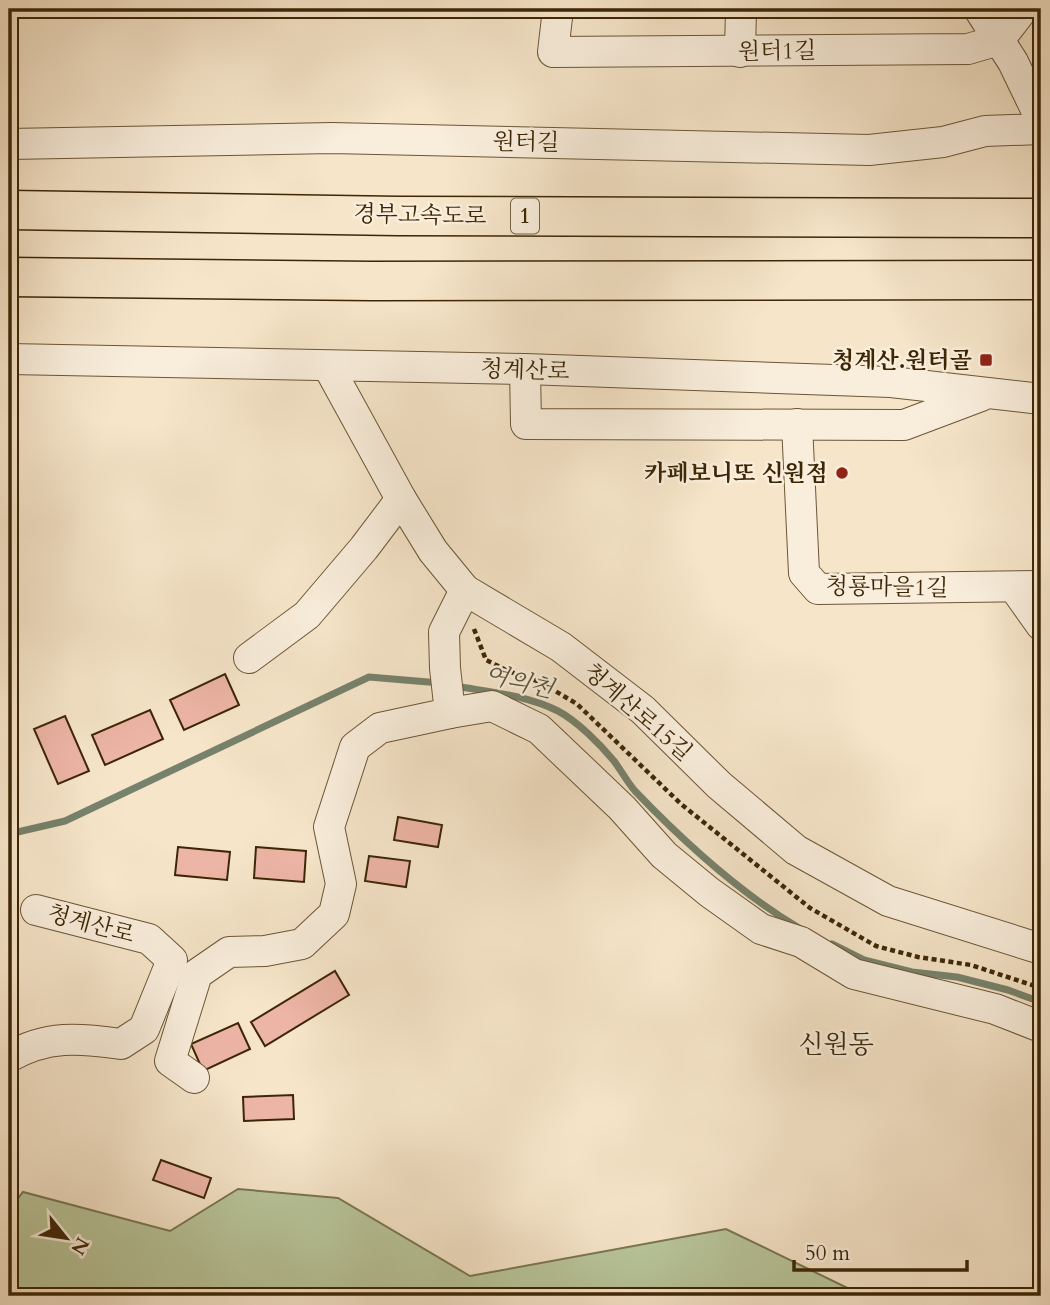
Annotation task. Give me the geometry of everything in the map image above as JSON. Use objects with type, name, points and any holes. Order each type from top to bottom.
[{"type":"highway","name":"경부고속도로","points":[[9,210],[412,216],[1041,218]]},
{"type":"highway","points":[[9,277],[372,281],[1041,279]]},
{"type":"street","name":"원터1길","points":[[558,9],[553,52],[968,49],[999,40]]},
{"type":"street","points":[[740,52],[741,9]]},
{"type":"street","points":[[979,9],[1013,62],[1041,120]]},
{"type":"street","points":[[999,40],[1023,9]]},
{"type":"street","name":"원터길","points":[[9,144],[332,138],[869,149],[943,142],[985,131],[1041,129]]},
{"type":"street","name":"청계산로","points":[[9,359],[525,369],[891,382],[1041,399]]},
{"type":"street","name":"청계산로15길","points":[[328,366],[401,499],[433,551],[465,590],[561,647],[633,702],[719,785],[796,850],[888,901],[1041,948]]},
{"type":"street","points":[[525,369],[526,424],[904,425],[987,394]]},
{"type":"street","name":"청룡마을1길","points":[[797,424],[804,573],[818,589],[1028,587]]},
{"type":"street","points":[[249,658],[307,615],[364,548],[401,499]]},
{"type":"street","points":[[1028,587],[1041,625]]},
{"type":"street","points":[[450,713],[444,632],[465,590]]},
{"type":"street","points":[[163,979],[197,974],[229,953],[265,951],[302,944],[334,914],[341,884],[329,827],[355,747],[380,728],[492,706],[539,729],[622,808],[664,855],[709,892],[761,929],[801,942],[854,974],[995,1009],[1041,1027]]},
{"type":"street","name":"청계산로","points":[[9,1057],[52,1040],[84,1039],[121,1044],[145,1029],[172,960],[149,939],[36,910]]},
{"type":"street","points":[[194,1079],[170,1061],[197,974]]},
{"type":"green space","points":[[238,1189],[338,1198],[470,1276],[726,1229],[864,1296],[9,1296],[9,1210],[23,1192],[170,1231]]},
{"type":"building","points":[[1034,16],[1041,16],[1041,69],[1033,69]]},
{"type":"building","points":[[225,674],[239,705],[184,730],[170,700]]},
{"type":"building","points":[[150,710],[163,739],[105,765],[92,735]]},
{"type":"building","points":[[65,716],[89,771],[58,784],[34,729]]},
{"type":"building","points":[[398,817],[442,825],[438,847],[394,840]]},
{"type":"building","points":[[178,847],[230,852],[227,880],[175,875]]},
{"type":"building","points":[[256,847],[306,851],[304,882],[254,878]]},
{"type":"building","points":[[369,856],[410,861],[406,887],[365,881]]},
{"type":"building","points":[[335,971],[349,995],[265,1046],[251,1022]]},
{"type":"building","points":[[238,1023],[250,1049],[203,1071],[191,1044]]},
{"type":"building","points":[[293,1095],[294,1119],[244,1121],[243,1097]]},
{"type":"building","points":[[161,1160],[211,1178],[204,1198],[153,1180]]},
{"type":"waterway","name":"여의천","points":[[9,834],[65,821],[369,677],[440,683]]},
{"type":"waterway","name":"여의천","points":[[455,686],[520,698],[565,715],[602,747],[635,791],[692,847],[755,899],[799,928]]},
{"type":"waterway","name":"여의천","points":[[832,944],[864,960],[912,972],[957,977],[1041,1002]]},
{"type":"place","name":"청계산.원터골","points":[[986,360]]},
{"type":"place","name":"카페보니또 신원점","points":[[842,473]]},
{"type":"district","name":"신원동","points":[[836,1044]]}]
